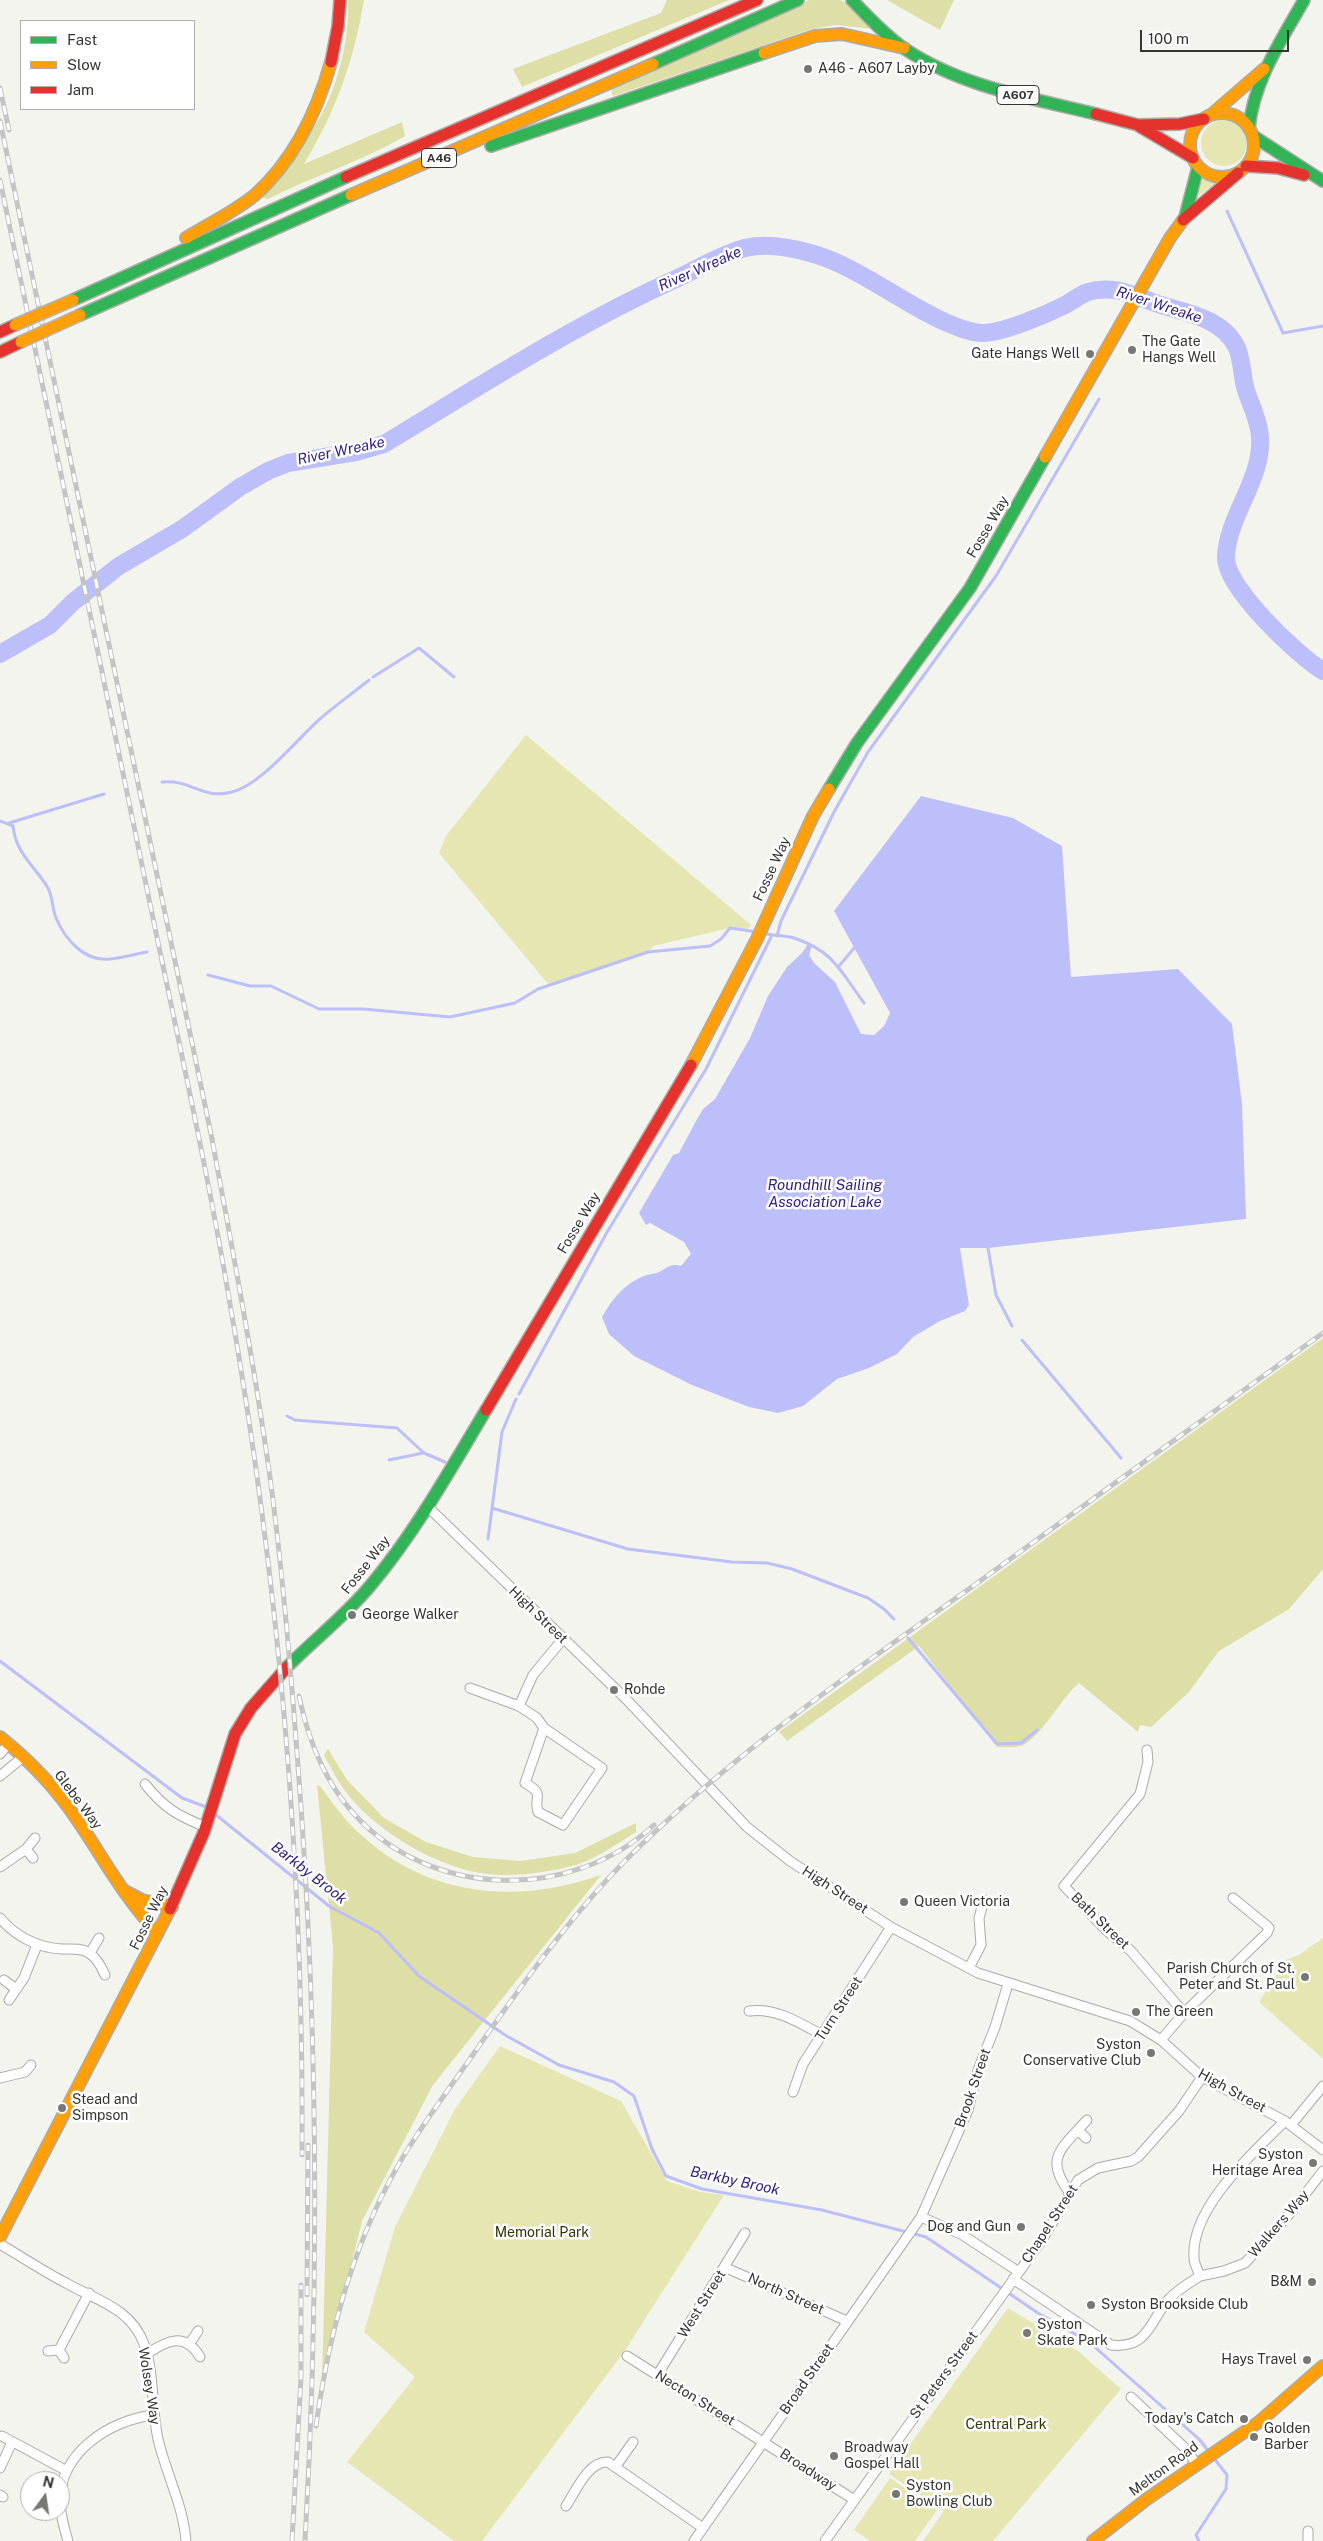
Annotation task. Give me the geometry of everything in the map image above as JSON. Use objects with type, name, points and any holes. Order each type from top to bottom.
[{"type":"main road","points":[[161,259],[180,241],[255,194],[286,158],[310,120],[333,62],[340,27],[340,0]]},
{"type":"main road","name":"A46","points":[[0,332],[161,259],[757,0]]},
{"type":"main road","name":"A46","points":[[0,352],[332,203],[443,157],[798,0]]},
{"type":"main road","name":"A607","points":[[852,0],[869,18],[904,48],[930,64],[976,84],[1138,125],[1180,124],[1207,117]]},
{"type":"main road","points":[[1242,170],[1253,154],[1251,107],[1267,66],[1304,0]]},
{"type":"main road","points":[[443,157],[466,154],[815,36],[842,34],[904,48]]},
{"type":"main road","points":[[1267,66],[1195,129],[1191,138],[1195,162],[1215,177],[1228,177],[1242,170],[1278,168],[1322,180]]},
{"type":"main road","points":[[1207,117],[1224,114],[1234,116],[1251,132],[1322,180]]},
{"type":"main road","name":"A607","points":[[1138,125],[1195,162]]},
{"type":"main road","name":"Fosse Way","points":[[1185,217],[1195,162]]},
{"type":"main road","name":"Fosse Way","points":[[0,2237],[123,2006],[172,1907],[208,1822],[233,1740],[255,1702],[275,1679],[352,1606],[383,1569],[428,1508],[693,1061],[757,939],[813,816],[836,776],[857,743],[970,588],[1144,284],[1185,217],[1242,170]]},
{"type":"main road","name":"Glebe Way","points":[[4,1740],[23,1757],[75,1816],[138,1913],[158,1933]]},
{"type":"main road","points":[[123,1890],[142,1900],[172,1907]]},
{"type":"main road","name":"Melton Road","points":[[1093,2541],[1146,2499],[1259,2422],[1323,2366]]},
{"type":"street","name":"High Street","points":[[428,1508],[627,1700],[747,1827],[790,1861],[891,1928],[969,1968],[1008,1984],[1130,2021],[1161,2040],[1202,2077],[1288,2123],[1323,2150]]},
{"type":"street","points":[[519,1706],[533,1675],[563,1639]]},
{"type":"street","points":[[470,1688],[519,1706],[537,1718],[544,1728],[602,1768],[563,1825],[538,1812],[539,1795],[536,1789],[525,1783],[544,1728]]},
{"type":"street","points":[[0,1754],[4,1740]]},
{"type":"street","name":"Bath Street","points":[[1147,1750],[1148,1762],[1140,1794],[1064,1886],[1105,1929],[1131,1952],[1184,2013]]},
{"type":"street","points":[[0,1776],[23,1757]]},
{"type":"street","points":[[145,1784],[160,1802],[174,1813],[208,1822]]},
{"type":"street","points":[[0,1867],[26,1849],[35,1838]]},
{"type":"street","points":[[26,1849],[33,1858]]},
{"type":"street","points":[[1161,2040],[1184,2013],[1232,1964],[1267,1934],[1269,1928],[1233,1898]]},
{"type":"street","points":[[969,1968],[981,1945],[979,1918],[984,1900]]},
{"type":"street","points":[[0,1918],[20,1935],[37,1945],[90,1953],[101,1966],[105,1975]]},
{"type":"street","name":"Turn Street","points":[[793,2092],[803,2064],[891,1928]]},
{"type":"street","points":[[90,1953],[99,1938]]},
{"type":"street","points":[[9,2000],[31,1963],[37,1945]]},
{"type":"street","points":[[4,1980],[16,1989]]},
{"type":"street","name":"Brook Street","points":[[921,2217],[968,2110],[978,2070],[996,2025],[1008,1984]]},
{"type":"street","points":[[749,2010],[761,2009],[777,2014],[822,2035]]},
{"type":"street","points":[[0,2078],[25,2072],[31,2066]]},
{"type":"street","name":"Chapel Street","points":[[1014,2278],[1042,2240],[1078,2180],[1098,2168],[1131,2161],[1143,2152],[1179,2111],[1202,2077]]},
{"type":"street","points":[[921,2217],[961,2234],[1014,2278],[1111,2345],[1122,2346],[1142,2339],[1170,2298],[1200,2276],[1194,2260],[1194,2245],[1198,2230],[1208,2209],[1251,2155],[1288,2123],[1323,2086]]},
{"type":"street","points":[[1070,2192],[1059,2179],[1055,2165],[1057,2156],[1087,2120]]},
{"type":"street","points":[[1078,2130],[1086,2138]]},
{"type":"street","points":[[1055,2141],[1064,2147]]},
{"type":"street","name":"Walkers Way","points":[[1200,2276],[1224,2271],[1245,2263],[1292,2212],[1323,2171]]},
{"type":"street","name":"Broad Street","points":[[694,2541],[921,2217]]},
{"type":"street","name":"West Street","points":[[658,2374],[745,2233]]},
{"type":"street","name":"Wolsey Way","points":[[0,2244],[67,2284],[107,2302],[131,2321],[144,2344],[152,2380],[154,2415],[162,2455],[181,2508],[186,2541]]},
{"type":"street","name":"North Street","points":[[724,2267],[847,2322]]},
{"type":"street","name":"St Peters Street","points":[[825,2541],[853,2499],[1014,2278]]},
{"type":"street","points":[[48,2351],[62,2354],[89,2293]]},
{"type":"street","points":[[190,2343],[198,2331]]},
{"type":"street","points":[[146,2354],[169,2342],[182,2341],[190,2343],[200,2357]]},
{"type":"street","name":"Necton Street","points":[[627,2356],[763,2440]]},
{"type":"street","points":[[1131,2397],[1199,2462]]},
{"type":"street","points":[[2,2436],[67,2471],[92,2438],[122,2422],[154,2415]]},
{"type":"street","name":"Broadway","points":[[763,2440],[853,2499]]},
{"type":"street","points":[[0,2468],[12,2442]]},
{"type":"street","points":[[616,2466],[633,2442]]},
{"type":"street","points":[[566,2506],[595,2464],[608,2462],[703,2528]]},
{"type":"street","points":[[62,2521],[68,2541]]},
{"type":"green space","points":[[348,0],[364,0],[355,44],[335,105],[304,164],[402,122],[405,136],[371,154],[268,199],[261,197],[303,145],[330,97],[341,65],[344,49],[347,32]]},
{"type":"green space","points":[[667,0],[729,0],[522,87],[513,69],[661,13]]},
{"type":"green space","points":[[809,0],[840,0],[848,4],[873,29],[835,25],[812,29],[613,96],[611,89],[619,82]]},
{"type":"green space","points":[[887,0],[954,0],[940,30]]},
{"type":"green space","points":[[1219,120],[1229,120],[1243,130],[1247,143],[1243,156],[1237,162],[1229,166],[1219,166],[1205,156],[1201,148],[1201,138],[1211,124]]},
{"type":"green space","points":[[1203,177],[1217,182],[1194,199]]},
{"type":"green space","points":[[526,735],[751,925],[748,929],[730,928],[653,946],[648,952],[549,985],[439,853],[446,836]]},
{"type":"green space","points":[[1323,1338],[1323,1569],[1289,1609],[1219,1651],[1189,1692],[1151,1727],[1140,1725],[1138,1732],[1079,1683],[1043,1727],[1028,1742],[1018,1747],[997,1747],[919,1646],[787,1741],[779,1732]]},
{"type":"green space","points":[[328,1749],[347,1780],[384,1818],[426,1842],[473,1857],[521,1861],[575,1853],[636,1823],[636,1832],[592,1859],[566,1868],[511,1875],[472,1871],[436,1859],[384,1829],[347,1794],[324,1755]]},
{"type":"green space","points":[[317,1785],[320,1786],[348,1822],[375,1847],[403,1866],[434,1879],[466,1888],[499,1892],[567,1885],[601,1875],[433,2085],[362,2221],[322,2383],[333,1946]]},
{"type":"green space","points":[[1323,1938],[1323,2059],[1259,2002],[1287,1959],[1299,1955]]},
{"type":"green space","name":"Memorial Park","points":[[500,2046],[621,2101],[667,2181],[700,2192],[724,2195],[624,2352],[482,2541],[454,2541],[347,2462],[415,2377],[364,2332],[395,2227],[455,2109]]},
{"type":"green space","name":"Central Park","points":[[1008,2308],[1078,2351],[1121,2389],[993,2541],[923,2541],[944,2511],[889,2474]]},
{"type":"green space","name":"Syston Bowling Club","points":[[890,2478],[937,2510],[915,2541],[870,2541],[854,2530]]},
{"type":"water","name":"Roundhill Sailing Association Lake","points":[[921,796],[1013,818],[1062,846],[1071,977],[1178,969],[1232,1024],[1242,1104],[1246,1219],[988,1248],[960,1248],[969,1305],[965,1311],[940,1321],[913,1337],[897,1354],[869,1368],[837,1379],[803,1406],[778,1413],[749,1407],[692,1385],[634,1356],[609,1334],[602,1317],[614,1298],[630,1283],[672,1266],[681,1266],[691,1254],[684,1242],[650,1223],[646,1225],[639,1213],[673,1155],[679,1153],[703,1109],[715,1099],[750,1038],[768,996],[787,967],[802,953],[808,944],[812,945],[809,955],[814,963],[835,982],[861,1034],[874,1035],[884,1026],[890,1013],[834,911]]},
{"type":"waterway","points":[[1227,211],[1283,333],[1323,326]]},
{"type":"waterway","name":"River Wreake","points":[[0,654],[50,625],[73,602],[119,566],[182,529],[240,487],[268,471],[288,463],[356,452],[384,444],[565,335],[640,296],[728,254],[745,248],[778,246],[827,258],[929,314],[954,326],[974,332],[993,332],[1014,326],[1057,309],[1088,292],[1107,289],[1124,292],[1192,314],[1213,323],[1223,330],[1231,338],[1239,353],[1245,387],[1256,418],[1260,437],[1256,468],[1232,527],[1228,543],[1226,558],[1229,571],[1250,603],[1265,620],[1281,637],[1323,671]]},
{"type":"waterway","points":[[777,936],[781,921],[834,812],[868,752],[996,576],[1099,399]]},
{"type":"waterway","points":[[373,677],[419,648],[454,677]]},
{"type":"waterway","points":[[162,782],[181,783],[204,792],[221,794],[243,788],[267,771],[321,718],[369,680]]},
{"type":"waterway","points":[[9,823],[104,794]]},
{"type":"waterway","points":[[0,821],[13,826],[22,852],[48,888],[60,926],[77,948],[92,957],[101,959],[147,952]]},
{"type":"waterway","points":[[208,975],[250,986],[271,986],[319,1009],[363,1009],[450,1017],[515,1003],[538,989],[648,952],[710,946],[721,939],[730,928],[757,932]]},
{"type":"waterway","points":[[763,933],[794,938],[819,949],[842,972],[864,1003]]},
{"type":"waterway","points":[[519,1394],[606,1234],[706,1069],[772,935]]},
{"type":"waterway","points":[[839,966],[855,947]]},
{"type":"waterway","points":[[988,1248],[996,1295],[1012,1326]]},
{"type":"waterway","points":[[1022,1340],[1121,1458]]},
{"type":"waterway","points":[[488,1539],[502,1432],[516,1399]]},
{"type":"waterway","points":[[287,1416],[295,1420],[397,1428],[424,1453],[445,1462]]},
{"type":"waterway","points":[[389,1460],[423,1453]]},
{"type":"waterway","points":[[492,1508],[628,1549],[732,1562],[767,1563],[792,1569],[868,1598],[894,1619]]},
{"type":"waterway","points":[[908,1638],[997,1744],[1021,1743],[1037,1730]]},
{"type":"waterway","name":"Barkby Brook","points":[[0,1661],[182,1798],[209,1808]]},
{"type":"waterway","name":"Barkby Brook","points":[[215,1814],[329,1906],[379,1933],[419,1976],[505,2035],[559,2065],[614,2082],[634,2096],[652,2149],[666,2176],[702,2189],[822,2210],[926,2237],[1038,2313],[1089,2342],[1200,2440],[1209,2452]]},
{"type":"waterway","name":"Barkby Brook","points":[[1199,2541],[1196,2535],[1226,2489],[1227,2475],[1213,2457]]},
{"type":"railway","points":[[0,88],[9,130]]},
{"type":"railway","points":[[0,121],[211,1134],[249,1344],[274,1505],[297,1753],[304,1852],[313,2049],[315,2245],[310,2442],[305,2541]]},
{"type":"railway","points":[[0,180],[199,1137],[230,1304],[247,1409],[275,1621],[293,1835],[301,2048],[302,2155]]},
{"type":"railway","points":[[316,2426],[321,2391],[336,2321],[357,2253],[386,2188],[419,2131],[508,2006],[563,1931],[603,1884],[707,1785],[796,1714],[1323,1333]]},
{"type":"railway","points":[[299,1696],[312,1744],[326,1774],[343,1801],[354,1814],[386,1842],[422,1862],[461,1875],[502,1880],[543,1878],[583,1868],[620,1850],[654,1825]]},
{"type":"railway","points":[[307,2295],[308,2145]]},
{"type":"railway","points":[[292,2541],[301,2377],[301,2285]]},
{"type":"traffic: fast","points":[[653,64],[798,0]]},
{"type":"traffic: fast","points":[[852,0],[877,26],[898,44],[927,62],[950,73],[998,90],[1096,114]]},
{"type":"traffic: fast","points":[[1249,128],[1256,94],[1263,77],[1304,0]]},
{"type":"traffic: fast","points":[[491,146],[764,53]]},
{"type":"traffic: fast","points":[[1253,136],[1323,181]]},
{"type":"traffic: fast","points":[[1185,217],[1198,167]]},
{"type":"traffic: fast","points":[[73,300],[346,177]]},
{"type":"traffic: fast","points":[[80,315],[351,195]]},
{"type":"traffic: fast","points":[[829,789],[857,743],[970,588],[1045,457]]},
{"type":"traffic: fast","points":[[287,1667],[351,1607],[371,1585],[403,1543],[432,1500],[486,1410]]},
{"type":"traffic: slow","points":[[764,53],[815,36],[842,34],[904,48]]},
{"type":"traffic: slow","points":[[186,238],[247,201],[269,181],[292,151],[311,117],[331,62]]},
{"type":"traffic: slow","points":[[351,195],[653,64]]},
{"type":"traffic: slow","points":[[1211,115],[1264,69]]},
{"type":"traffic: slow","points":[[1222,113],[1234,116],[1245,122],[1251,133],[1254,145],[1251,157],[1245,168],[1234,174],[1222,177],[1210,174],[1199,168],[1193,157],[1190,145],[1193,133],[1199,122],[1210,116],[1222,113]]},
{"type":"traffic: slow","points":[[1045,457],[1170,238],[1183,220]]},
{"type":"traffic: slow","points":[[15,325],[73,300]]},
{"type":"traffic: slow","points":[[21,342],[80,315]]},
{"type":"traffic: slow","points":[[691,1065],[757,939],[813,816],[829,789]]},
{"type":"traffic: slow","points":[[0,1737],[21,1755],[59,1796],[76,1818],[124,1892],[158,1933]]},
{"type":"traffic: slow","points":[[123,1890],[142,1900],[172,1907]]},
{"type":"traffic: slow","points":[[0,2237],[170,1909]]},
{"type":"traffic: slow","points":[[1093,2541],[1147,2499],[1259,2422],[1323,2366]]},
{"type":"traffic: jam","points":[[331,62],[338,26],[340,0]]},
{"type":"traffic: jam","points":[[346,177],[757,0]]},
{"type":"traffic: jam","points":[[1096,114],[1138,125],[1180,124],[1204,119]]},
{"type":"traffic: jam","points":[[1139,126],[1193,158]]},
{"type":"traffic: jam","points":[[1246,166],[1278,168],[1304,175]]},
{"type":"traffic: jam","points":[[1183,220],[1238,173]]},
{"type":"traffic: jam","points":[[0,332],[15,325]]},
{"type":"traffic: jam","points":[[0,352],[21,342]]},
{"type":"traffic: jam","points":[[486,1410],[691,1065]]},
{"type":"traffic: jam","points":[[170,1909],[204,1832],[235,1734],[251,1708],[287,1667]]},
{"type":"place","name":"A46 - A607 Layby","points":[[808,69]]},
{"type":"place","name":"The Gate Hangs Well","points":[[1132,350]]},
{"type":"place","name":"Gate Hangs Well","points":[[1090,354]]},
{"type":"place","name":"George Walker","points":[[352,1615]]},
{"type":"place","name":"Rohde","points":[[614,1690]]},
{"type":"place","name":"Queen Victoria","points":[[904,1902]]},
{"type":"place","name":"Parish Church of St. Peter and St. Paul","points":[[1305,1977]]},
{"type":"place","name":"The Green","points":[[1136,2012]]},
{"type":"place","name":"Syston Conservative Club","points":[[1151,2053]]},
{"type":"place","name":"Stead and Simpson","points":[[62,2108]]},
{"type":"place","name":"Syston Heritage Area","points":[[1313,2163]]},
{"type":"place","name":"Dog and Gun","points":[[1021,2227]]},
{"type":"place","name":"B&M","points":[[1312,2282]]},
{"type":"place","name":"Syston Brookside Club","points":[[1091,2305]]},
{"type":"place","name":"Syston Skate Park","points":[[1027,2333]]},
{"type":"place","name":"Hays Travel","points":[[1307,2360]]},
{"type":"place","name":"Today's Catch","points":[[1244,2419]]},
{"type":"place","name":"Golden Barber","points":[[1254,2437]]},
{"type":"place","name":"Broadway Gospel Hall","points":[[834,2456]]},
{"type":"place","name":"Syston Bowling Club","points":[[896,2494]]}]
